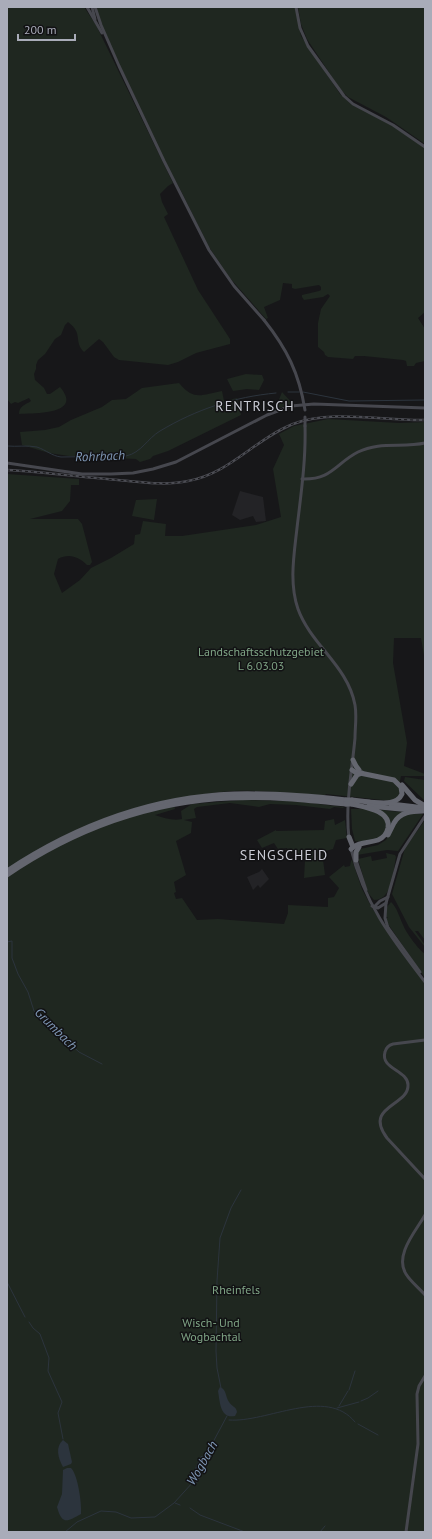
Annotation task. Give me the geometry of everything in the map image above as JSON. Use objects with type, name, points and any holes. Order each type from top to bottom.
[{"type":"highway","points":[[7,875],[43,852],[88,830],[160,807],[191,802],[236,798],[289,798],[346,802],[394,802],[401,797],[402,789],[394,780],[361,771],[353,760]]},
{"type":"highway","points":[[352,770],[396,780],[425,810]]},
{"type":"highway","points":[[351,784],[361,771]]},
{"type":"highway","points":[[7,871],[42,849],[87,827],[134,810],[174,801],[222,795],[254,794],[290,795],[346,802]]},
{"type":"highway","points":[[352,802],[425,810]]},
{"type":"highway","points":[[352,802],[379,812],[388,823],[386,833],[381,838],[359,846],[356,852],[356,860]]},
{"type":"highway","points":[[366,802],[425,810]]},
{"type":"highway","points":[[350,838],[352,848],[383,840],[400,815],[425,810]]},
{"type":"highway","points":[[350,838],[359,846]]},
{"type":"main road","points":[[87,7],[118,66],[202,238],[222,271],[264,320],[283,346],[292,362],[300,385],[305,410],[305,426],[303,472],[293,571],[296,598],[300,614],[309,630],[347,682],[352,696],[356,716],[348,811],[350,838]]},
{"type":"main road","points":[[93,7],[97,24]]},
{"type":"main road","points":[[93,7],[118,66]]},
{"type":"main road","points":[[296,7],[300,28],[308,46],[344,96],[353,104],[393,125],[425,147]]},
{"type":"main road","points":[[7,463],[90,474],[123,474],[148,471],[183,459],[274,412],[291,406],[312,404],[425,407]]},
{"type":"main road","points":[[301,488],[305,482],[331,472],[352,455],[370,447],[425,443]]},
{"type":"main road","points":[[302,479],[311,479]]},
{"type":"main road","points":[[389,929],[385,918],[386,903],[397,863],[402,849],[425,810]]},
{"type":"main road","points":[[352,848],[373,908],[425,981]]},
{"type":"main road","points":[[352,848],[363,889],[373,908],[425,981]]},
{"type":"main road","points":[[373,908],[388,896]]},
{"type":"main road","points":[[371,901],[380,901]]},
{"type":"main road","points":[[373,908],[380,907],[386,903]]},
{"type":"main road","points":[[425,1040],[393,1044],[388,1046],[385,1050],[384,1057],[386,1063],[406,1078],[408,1086],[407,1091],[403,1096],[386,1110],[380,1123],[381,1128],[387,1138],[425,1179]]},
{"type":"main road","points":[[425,1215],[406,1247],[402,1261],[407,1276],[425,1295]]},
{"type":"main road","points":[[406,1532],[418,1438],[417,1394],[419,1386],[425,1376]]},
{"type":"shaded area","points":[[240,491],[263,497],[266,521],[256,522],[253,516],[240,520],[232,515]]},
{"type":"shaded area","points":[[262,869],[269,879],[260,888],[258,885],[253,890],[247,877],[259,872]]},
{"type":"green space","points":[[7,7],[84,7],[96,25],[173,183],[160,194],[168,214],[164,217],[198,290],[230,339],[230,344],[196,353],[168,365],[119,360],[114,357],[99,339],[84,352],[79,344],[76,330],[68,322],[65,325],[61,335],[55,339],[45,354],[38,360],[34,374],[35,380],[44,388],[47,394],[50,394],[60,387],[66,396],[66,403],[62,408],[54,411],[19,414],[21,407],[31,401],[29,398],[18,403],[15,402],[11,404],[7,399]]},
{"type":"green space","points":[[96,7],[295,7],[301,36],[340,94],[351,104],[393,126],[425,148],[425,312],[418,318],[425,329],[425,361],[416,363],[414,366],[407,366],[406,361],[403,360],[364,356],[355,356],[353,359],[328,357],[325,355],[324,352],[318,347],[318,323],[321,309],[330,296],[328,294],[323,297],[304,300],[302,297],[302,295],[321,290],[319,285],[295,289],[292,288],[292,284],[283,283],[280,300],[264,307],[268,318],[266,319],[230,278],[209,247],[162,156],[103,29]]},
{"type":"green space","points":[[298,7],[425,7],[425,144],[386,117],[348,97],[340,89],[307,39],[301,24]]},
{"type":"green space","points":[[246,374],[262,375],[264,380],[259,390],[247,389],[233,391],[227,379]]},
{"type":"green space","points":[[179,383],[184,389],[194,394],[203,395],[222,391],[224,401],[237,398],[241,415],[168,451],[140,462],[136,459],[69,456],[49,453],[22,445],[20,432],[59,427],[71,420],[102,407],[112,400],[126,399],[142,388]]},
{"type":"green space","points":[[282,392],[293,404],[272,410],[278,402]]},
{"type":"green space","name":"Wisch- Und Wogbachtal","points":[[328,419],[399,423],[425,422],[425,661],[421,638],[394,638],[393,663],[407,743],[404,766],[425,774],[425,776],[401,776],[399,797],[392,801],[326,794],[324,796],[268,791],[234,791],[173,799],[175,809],[155,815],[179,820],[182,819],[181,811],[192,804],[242,800],[294,801],[343,807],[344,808],[334,807],[330,809],[270,804],[259,807],[230,803],[197,807],[194,809],[196,818],[184,820],[192,822],[191,833],[176,841],[186,875],[174,882],[176,892],[174,893],[176,899],[182,898],[197,920],[218,919],[284,924],[288,913],[288,905],[328,907],[328,898],[334,897],[339,888],[329,877],[344,865],[345,867],[350,866],[352,860],[362,889],[372,908],[392,938],[392,935],[425,981],[425,1532],[7,1532],[7,474],[79,479],[79,485],[71,485],[70,501],[62,511],[30,519],[78,519],[82,524],[92,562],[90,565],[87,565],[81,560],[70,556],[58,559],[54,574],[62,593],[80,580],[91,568],[134,544],[135,535],[140,534],[143,521],[166,524],[165,536],[182,536],[256,525],[281,517],[273,469],[284,445],[279,434],[294,426]]},
{"type":"green space","points":[[157,499],[154,520],[132,516],[136,500]]},
{"type":"green space","points":[[405,777],[425,780],[425,801],[404,781]]},
{"type":"green space","points":[[372,808],[407,812],[390,829],[389,823]]},
{"type":"green space","points":[[351,809],[366,809],[380,814],[386,822],[386,828],[383,835],[362,842],[355,841],[352,829]]},
{"type":"green space","points":[[406,814],[423,814],[398,851],[387,850],[357,855],[360,849],[378,845],[386,840],[394,825]]},
{"type":"green space","points":[[334,819],[335,825],[345,820],[347,838],[336,840],[333,849],[322,852],[325,875],[304,878],[305,860],[300,859],[299,853],[289,852],[287,848],[278,849],[274,843],[262,848],[257,840],[276,830],[324,830],[325,821]]},
{"type":"green space","points":[[425,820],[425,940],[418,931],[415,931],[425,947],[409,927],[392,894],[405,848]]},
{"type":"green space","points":[[386,853],[395,855],[396,857],[393,877],[389,890],[385,895],[380,899],[374,900],[368,893],[358,859],[371,856],[372,861],[387,858]]},
{"type":"green space","points":[[391,902],[397,910],[408,934],[425,954],[425,978],[388,924],[386,919],[388,917],[386,917],[387,907]]},
{"type":"water","points":[[220,1387],[225,1391],[230,1404],[236,1409],[237,1412],[235,1416],[226,1415],[222,1409],[218,1391]]},
{"type":"water","points":[[63,1440],[68,1444],[72,1462],[71,1464],[63,1467],[58,1449]]},
{"type":"water","points":[[201,1456],[205,1456],[207,1461],[197,1483],[191,1480],[191,1477]]},
{"type":"water","points":[[71,1468],[76,1477],[81,1509],[81,1514],[69,1520],[61,1517],[57,1507],[62,1494],[63,1470]]},
{"type":"waterway","name":"Rohrbach","points":[[288,392],[299,392]]},
{"type":"waterway","name":"Rohrbach","points":[[303,392],[349,401],[425,400]]},
{"type":"waterway","name":"Rohrbach","points":[[7,446],[37,447],[61,457],[126,456],[136,452],[160,431],[202,410],[231,401],[276,393]]},
{"type":"waterway","name":"Grumbach","points":[[7,942],[12,941],[12,958],[18,974],[28,992],[34,1011],[79,1052],[102,1064]]},
{"type":"waterway","points":[[221,1388],[217,1368],[216,1351],[217,1281],[220,1238],[231,1208],[241,1190]]},
{"type":"waterway","points":[[7,1282],[25,1317]]},
{"type":"waterway","points":[[29,1322],[40,1334],[49,1358],[48,1371],[62,1402],[58,1413],[63,1439]]},
{"type":"waterway","points":[[349,1390],[355,1371]]},
{"type":"waterway","points":[[339,1406],[348,1391]]},
{"type":"waterway","points":[[361,1401],[378,1391]]},
{"type":"waterway","points":[[337,1408],[359,1402]]},
{"type":"waterway","name":"Wogbach","points":[[229,1420],[261,1417],[312,1406],[328,1407],[343,1412],[355,1422]]},
{"type":"waterway","name":"Wogbach","points":[[205,1457],[227,1416]]},
{"type":"waterway","name":"Wogbach","points":[[358,1424],[378,1435]]},
{"type":"waterway","name":"Wogbach","points":[[65,1532],[77,1522],[101,1511],[116,1512],[131,1518],[155,1517],[174,1503],[194,1481]]},
{"type":"waterway","name":"Wogbach","points":[[175,1503],[180,1505]]},
{"type":"waterway","points":[[190,1508],[200,1515],[245,1532]]},
{"type":"waterway","points":[[320,1532],[325,1526]]},
{"type":"railway","points":[[7,470],[144,483],[188,481],[203,477],[229,464],[279,430],[308,420],[341,416],[425,420]]},
{"type":"district","name":"RENTRISCH","points":[[255,406]]},
{"type":"district","name":"SENGSCHEID","points":[[284,855]]},
{"type":"park label","name":"Landschaftsschutzgebiet L 6.03.03","points":[[261,658]]},
{"type":"park label","name":"Rheinfels","points":[[236,1289]]}]
